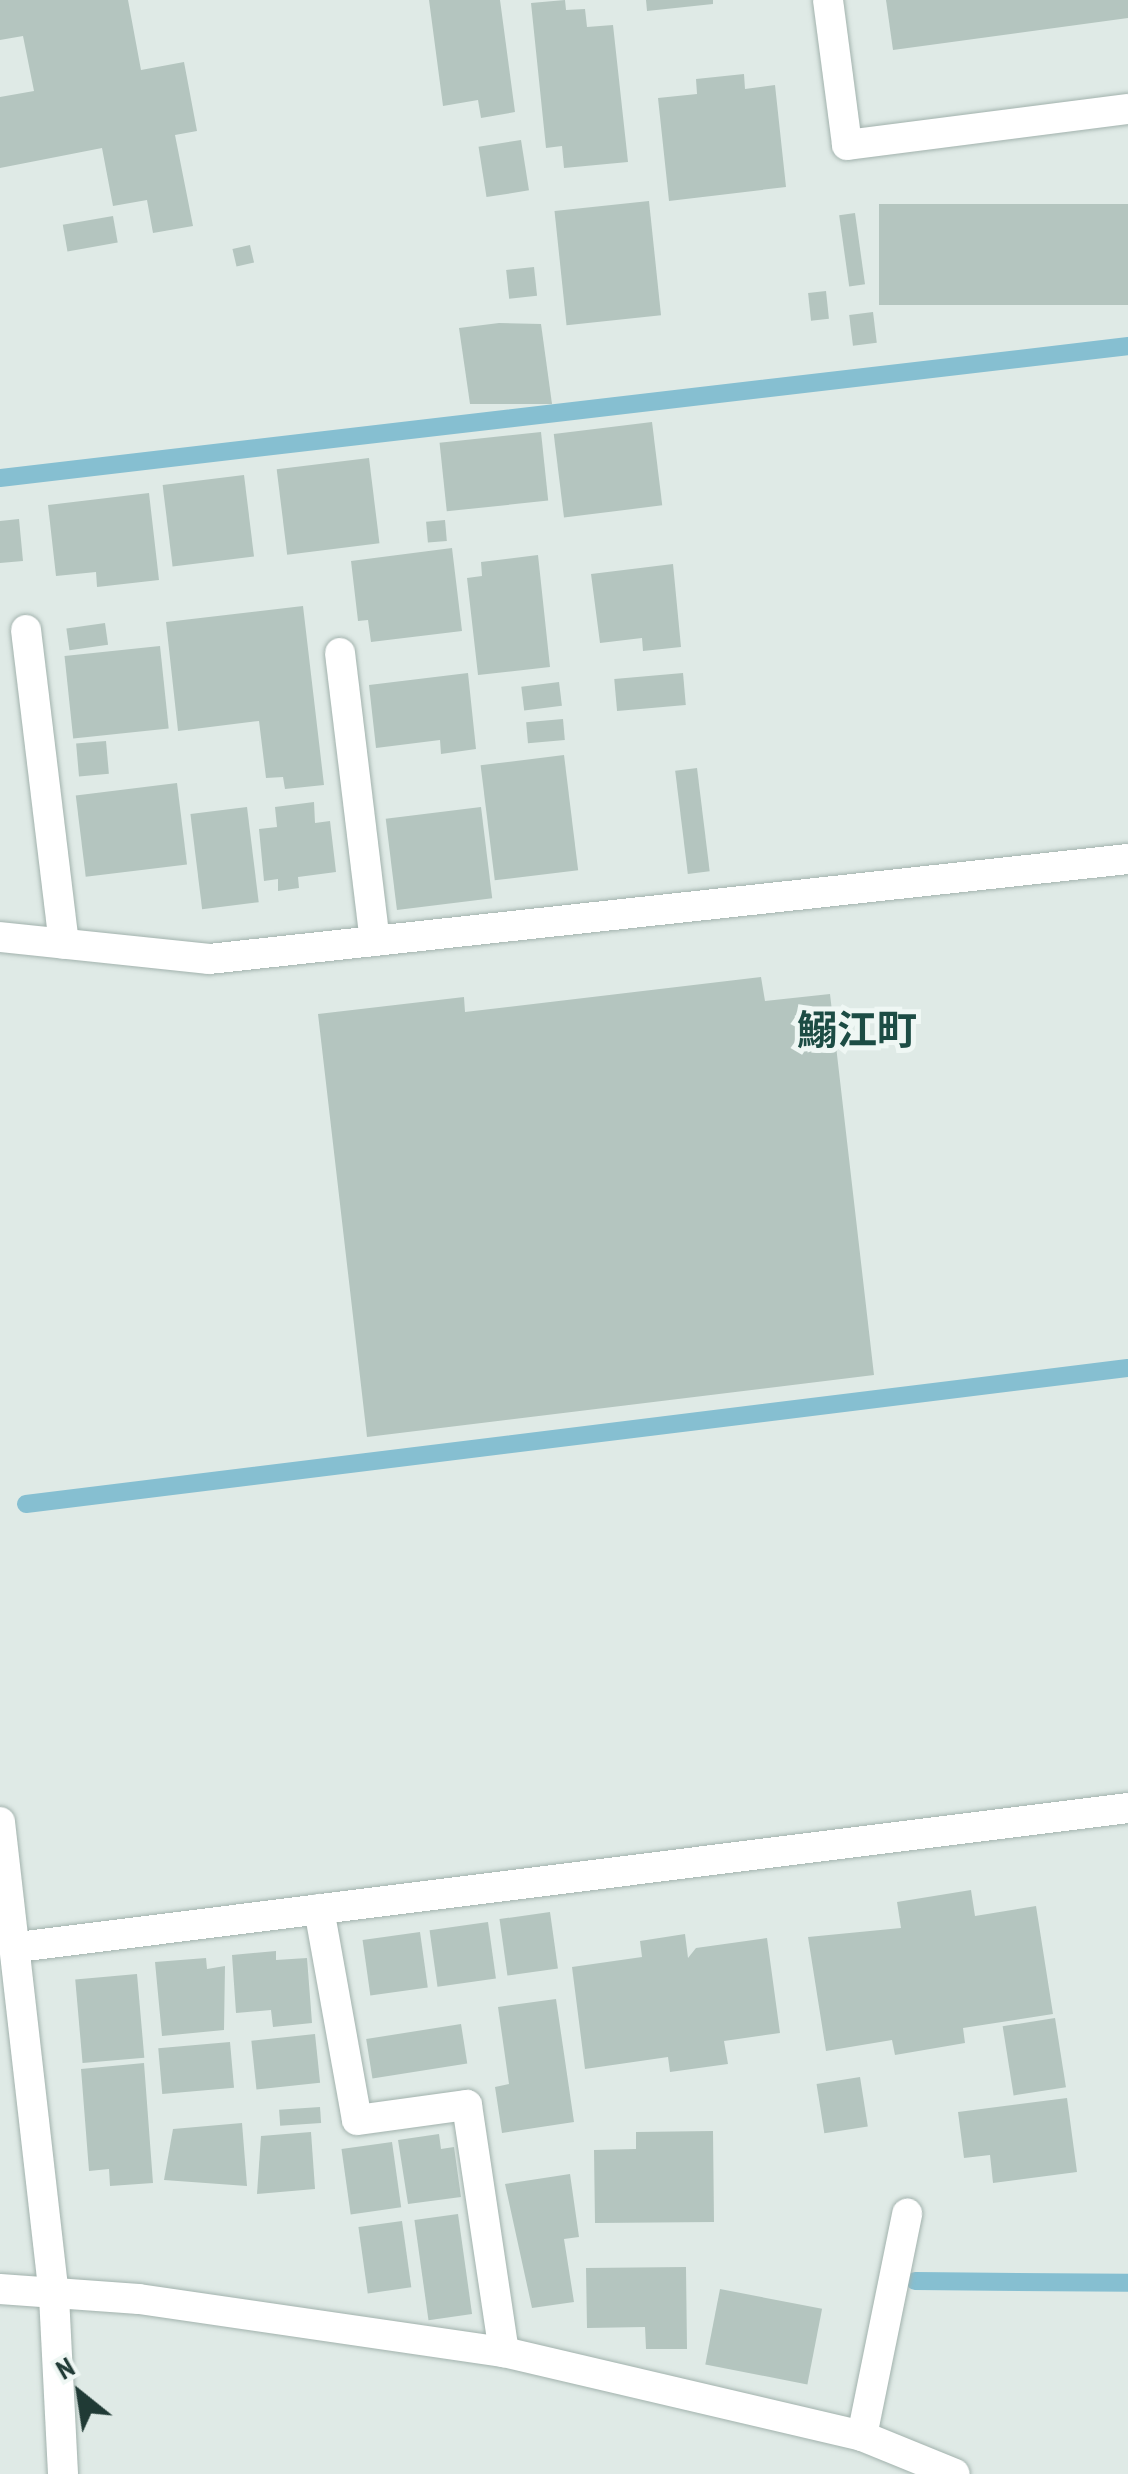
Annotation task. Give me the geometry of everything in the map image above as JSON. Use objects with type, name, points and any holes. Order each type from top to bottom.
[{"type":"street","points":[[828,0],[848,146],[1128,109]]},
{"type":"street","points":[[26,630],[64,944]]},
{"type":"street","points":[[340,653],[375,941]]},
{"type":"street","points":[[0,938],[209,959],[1128,859]]},
{"type":"street","points":[[18,1946],[1128,1808]]},
{"type":"street","points":[[0,1822],[18,1946],[54,2296],[63,2474]]},
{"type":"street","points":[[319,1910],[356,2120],[467,2105],[504,2352]]},
{"type":"street","points":[[862,2436],[908,2214]]},
{"type":"street","points":[[0,2289],[54,2296],[139,2299],[504,2352],[862,2436],[955,2474]]},
{"type":"building","points":[[0,0],[128,0],[141,70],[184,62],[197,131],[175,135],[193,226],[153,233],[147,200],[113,206],[102,148],[0,168],[0,97],[34,91],[23,36],[0,40]]},
{"type":"building","points":[[429,0],[500,0],[515,112],[481,118],[478,100],[443,106]]},
{"type":"building","points":[[565,0],[566,10],[585,9],[587,27],[613,25],[628,162],[564,168],[562,146],[546,148],[531,3]]},
{"type":"building","points":[[646,0],[713,0],[713,4],[647,11]]},
{"type":"building","points":[[886,0],[1128,0],[1128,18],[893,50]]},
{"type":"building","points":[[744,74],[745,89],[775,85],[786,187],[669,201],[658,98],[697,94],[696,79]]},
{"type":"building","points":[[521,140],[529,190],[487,197],[479,147]]},
{"type":"building","points":[[649,201],[661,315],[567,325],[555,211]]},
{"type":"building","points":[[879,204],[1128,204],[1128,305],[879,305]]},
{"type":"building","points":[[855,213],[865,284],[849,287],[839,215]]},
{"type":"building","points":[[113,216],[118,243],[67,251],[63,225]]},
{"type":"building","points":[[250,245],[254,263],[237,267],[232,249]]},
{"type":"building","points":[[534,267],[537,296],[509,299],[506,270]]},
{"type":"building","points":[[826,291],[829,319],[811,321],[808,293]]},
{"type":"building","points":[[873,312],[877,343],[853,346],[849,315]]},
{"type":"building","points":[[499,323],[541,324],[552,404],[470,404],[459,328]]},
{"type":"building","points":[[652,422],[662,505],[564,517],[554,434]]},
{"type":"building","points":[[541,432],[548,501],[447,511],[440,443]]},
{"type":"building","points":[[369,458],[379,543],[287,555],[277,469]]},
{"type":"building","points":[[244,475],[254,556],[173,566],[163,485]]},
{"type":"building","points":[[149,493],[159,580],[97,587],[96,572],[56,576],[48,505]]},
{"type":"building","points":[[19,519],[23,561],[0,563],[0,521]]},
{"type":"building","points":[[445,520],[447,541],[428,543],[426,522]]},
{"type":"building","points":[[452,548],[462,631],[371,642],[368,620],[358,621],[351,561]]},
{"type":"building","points":[[538,555],[550,667],[478,675],[467,578],[482,576],[481,562]]},
{"type":"building","points":[[673,564],[681,647],[643,651],[642,638],[600,643],[591,574]]},
{"type":"building","points":[[303,606],[324,785],[285,789],[283,777],[266,778],[259,721],[178,731],[166,622]]},
{"type":"building","points":[[105,623],[108,645],[69,650],[66,628]]},
{"type":"building","points":[[160,646],[169,729],[73,739],[65,656]]},
{"type":"building","points":[[468,673],[476,749],[441,754],[440,740],[376,748],[369,685]]},
{"type":"building","points":[[683,673],[686,705],[617,711],[614,679]]},
{"type":"building","points":[[559,682],[562,706],[524,710],[521,687]]},
{"type":"building","points":[[563,719],[565,740],[528,743],[526,722]]},
{"type":"building","points":[[106,741],[109,774],[79,776],[76,744]]},
{"type":"building","points":[[564,755],[578,870],[495,880],[481,765]]},
{"type":"building","points":[[697,768],[710,871],[688,874],[675,771]]},
{"type":"building","points":[[177,783],[187,864],[86,877],[76,795]]},
{"type":"building","points":[[314,802],[315,823],[330,821],[336,872],[298,877],[299,888],[278,891],[278,879],[264,881],[259,829],[277,827],[275,807]]},
{"type":"building","points":[[247,807],[259,902],[202,909],[190,814]]},
{"type":"building","points":[[481,807],[492,898],[397,910],[386,819]]},
{"type":"building","points":[[761,977],[765,1001],[830,994],[874,1375],[367,1437],[318,1014],[464,997],[465,1012]]},
{"type":"building","points":[[971,1890],[975,1916],[1036,1906],[1053,2014],[963,2028],[965,2043],[895,2055],[892,2040],[826,2051],[808,1937],[901,1928],[897,1902]]},
{"type":"building","points":[[550,1912],[558,1968],[507,1976],[499,1919]]},
{"type":"building","points":[[488,1922],[496,1978],[438,1987],[430,1930]]},
{"type":"building","points":[[420,1932],[428,1987],[370,1996],[363,1940]]},
{"type":"building","points":[[685,1934],[688,1958],[696,1948],[767,1938],[780,2033],[724,2041],[728,2064],[670,2072],[668,2057],[585,2069],[572,1967],[642,1957],[640,1941]]},
{"type":"building","points":[[276,1951],[276,1960],[307,1958],[312,2023],[273,2027],[271,2010],[236,2013],[232,1955]]},
{"type":"building","points":[[206,1958],[207,1969],[225,1966],[224,2030],[162,2036],[155,1962]]},
{"type":"building","points":[[137,1974],[144,2058],[83,2063],[75,1979]]},
{"type":"building","points":[[556,1999],[574,2122],[502,2133],[495,2087],[509,2084],[498,2007]]},
{"type":"building","points":[[1055,2018],[1066,2087],[1014,2095],[1003,2026]]},
{"type":"building","points":[[461,2024],[467,2064],[372,2079],[366,2039]]},
{"type":"building","points":[[315,2034],[320,2083],[256,2089],[251,2041]]},
{"type":"building","points":[[230,2042],[234,2088],[162,2094],[158,2048]]},
{"type":"building","points":[[144,2063],[153,2183],[110,2186],[109,2169],[89,2171],[81,2069]]},
{"type":"building","points":[[860,2077],[868,2126],[824,2133],[817,2084]]},
{"type":"building","points":[[1067,2098],[1077,2172],[993,2183],[990,2155],[964,2158],[958,2112]]},
{"type":"building","points":[[320,2107],[321,2123],[280,2126],[279,2110]]},
{"type":"building","points":[[242,2123],[247,2186],[164,2180],[173,2129]]},
{"type":"building","points":[[713,2131],[714,2222],[595,2223],[594,2150],[636,2149],[636,2132]]},
{"type":"building","points":[[311,2132],[315,2189],[257,2194],[261,2136]]},
{"type":"building","points":[[439,2134],[441,2149],[454,2147],[461,2197],[408,2204],[398,2140]]},
{"type":"building","points":[[392,2142],[401,2207],[351,2214],[341,2149]]},
{"type":"building","points":[[570,2174],[579,2237],[564,2239],[574,2302],[532,2308],[505,2184]]},
{"type":"building","points":[[458,2214],[472,2314],[428,2320],[414,2220]]},
{"type":"building","points":[[402,2221],[411,2287],[368,2293],[358,2227]]},
{"type":"building","points":[[686,2267],[687,2349],[646,2349],[645,2327],[587,2328],[586,2268]]},
{"type":"building","points":[[720,2289],[822,2309],[807,2384],[705,2365]]},
{"type":"waterway","points":[[0,478],[1128,346]]},
{"type":"waterway","points":[[26,1504],[1128,1368]]},
{"type":"waterway","points":[[915,2281],[1128,2283]]},
{"type":"district","name":"鰯江町","points":[[857,1029]]}]
